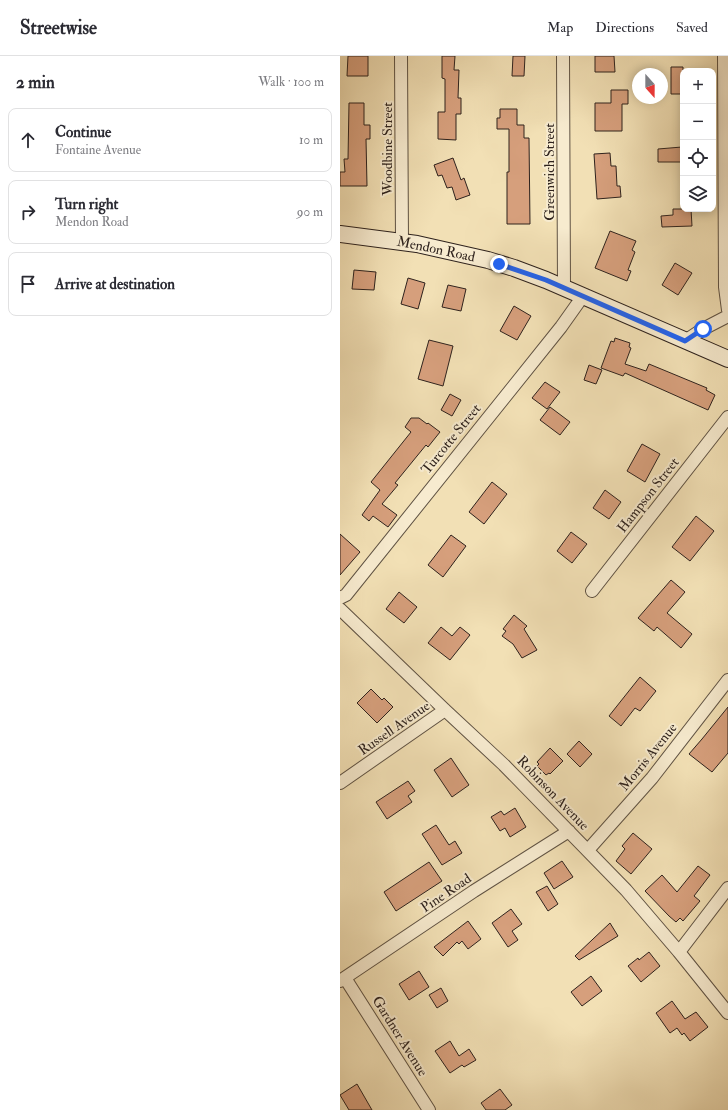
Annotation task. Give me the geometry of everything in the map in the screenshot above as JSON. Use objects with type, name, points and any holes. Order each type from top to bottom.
[{"type":"street","name":"Woodbine Street","points":[[401,56],[402,242]]},
{"type":"street","name":"Greenwich Street","points":[[563,56],[564,288]]},
{"type":"street","points":[[724,56],[725,287],[728,310]]},
{"type":"street","name":"Mendon Road","points":[[340,234],[402,242],[454,252],[499,264],[564,288],[728,359]]},
{"type":"street","name":"Turcotte Street","points":[[340,598],[346,595],[561,327],[583,296]]},
{"type":"street","points":[[685,341],[703,329],[728,316]]},
{"type":"street","name":"Hampson Street","points":[[592,591],[728,417]]},
{"type":"street","name":"Robinson Avenue","points":[[340,609],[504,765],[588,850],[626,890],[679,952],[728,1013]]},
{"type":"street","name":"Morris Avenue","points":[[588,850],[652,778],[728,680]]},
{"type":"street","name":"Russell Avenue","points":[[340,783],[445,710]]},
{"type":"street","name":"Pine Road","points":[[342,979],[474,891],[569,831]]},
{"type":"street","points":[[679,952],[728,888]]},
{"type":"street","name":"Gardner Avenue","points":[[342,979],[429,1110]]},
{"type":"building","points":[[348,56],[368,56],[368,76],[347,76]]},
{"type":"building","points":[[442,56],[455,56],[454,70],[459,70],[458,98],[461,98],[461,114],[456,114],[456,140],[438,139],[438,112],[445,112],[445,79],[442,78]]},
{"type":"building","points":[[513,56],[525,56],[524,76],[512,76]]},
{"type":"building","points":[[595,56],[614,56],[615,72],[595,72]]},
{"type":"building","points":[[671,67],[683,67],[680,68],[680,94],[671,94]]},
{"type":"building","points":[[611,90],[628,90],[628,104],[622,104],[622,131],[595,131],[595,103],[611,103]]},
{"type":"building","points":[[349,103],[364,103],[364,125],[370,125],[370,139],[366,139],[367,186],[340,186],[340,172],[345,172],[344,159],[348,159]]},
{"type":"building","points":[[500,109],[517,109],[517,125],[524,125],[524,138],[529,138],[530,224],[507,224],[509,129],[497,129],[497,118],[500,118]]},
{"type":"building","points":[[680,147],[680,162],[658,162],[658,149]]},
{"type":"building","points":[[610,153],[611,166],[616,166],[617,186],[620,186],[621,197],[597,199],[594,154]]},
{"type":"building","points":[[453,158],[461,180],[464,178],[470,195],[456,200],[452,187],[447,188],[442,175],[438,176],[434,165]]},
{"type":"building","points":[[673,209],[680,209],[680,212],[691,212],[692,226],[662,227],[661,216],[673,215]]},
{"type":"building","points":[[610,231],[636,241],[632,250],[635,252],[628,270],[631,271],[627,281],[595,268]]},
{"type":"building","points":[[675,263],[692,273],[678,295],[662,285]]},
{"type":"building","points":[[354,270],[376,272],[374,290],[352,289]]},
{"type":"building","points":[[408,278],[425,283],[418,309],[401,304]]},
{"type":"building","points":[[448,285],[466,289],[461,311],[442,307]]},
{"type":"building","points":[[514,306],[531,316],[517,340],[500,331]]},
{"type":"building","points":[[615,338],[630,343],[629,347],[631,348],[625,364],[646,371],[649,364],[707,388],[706,390],[715,395],[708,410],[625,373],[623,376],[601,368],[611,341],[614,342]]},
{"type":"building","points":[[429,340],[453,346],[443,386],[418,379]]},
{"type":"building","points":[[589,365],[602,370],[596,384],[584,380]]},
{"type":"building","points":[[545,382],[560,392],[547,409],[532,398]]},
{"type":"building","points":[[450,394],[461,400],[452,416],[441,410]]},
{"type":"building","points":[[550,407],[570,422],[560,435],[540,420]]},
{"type":"building","points":[[411,418],[419,418],[440,432],[428,447],[426,445],[395,483],[398,485],[382,504],[397,515],[388,527],[373,516],[369,521],[362,515],[380,490],[371,482],[411,432],[405,427]]},
{"type":"building","points":[[642,444],[660,454],[645,482],[627,471]]},
{"type":"building","points":[[492,482],[507,494],[484,524],[469,512]]},
{"type":"building","points":[[605,490],[621,502],[609,519],[593,508]]},
{"type":"building","points":[[696,516],[714,531],[690,561],[672,547]]},
{"type":"building","points":[[571,532],[587,544],[572,563],[557,551]]},
{"type":"building","points":[[340,534],[360,552],[340,575]]},
{"type":"building","points":[[451,535],[466,546],[443,577],[428,565]]},
{"type":"building","points":[[671,580],[685,592],[667,613],[692,634],[681,648],[657,627],[654,631],[638,618]]},
{"type":"building","points":[[399,592],[417,607],[404,623],[386,609]]},
{"type":"building","points":[[514,615],[527,626],[524,629],[537,650],[522,658],[513,644],[502,636],[506,631],[503,629]]},
{"type":"building","points":[[441,627],[452,636],[460,627],[470,635],[450,660],[428,643]]},
{"type":"building","points":[[640,677],[656,691],[640,711],[635,708],[621,726],[609,716]]},
{"type":"building","points":[[371,689],[382,700],[384,698],[393,707],[377,723],[357,703]]},
{"type":"building","points":[[728,707],[728,753],[712,772],[689,754]]},
{"type":"building","points":[[579,741],[592,754],[580,767],[567,754]]},
{"type":"building","points":[[550,748],[563,761],[550,774],[549,773],[546,775],[537,766],[539,764],[537,762]]},
{"type":"building","points":[[451,758],[469,785],[452,797],[434,770]]},
{"type":"building","points":[[408,781],[415,791],[408,796],[412,802],[387,819],[376,802]]},
{"type":"building","points":[[515,808],[526,827],[510,837],[505,828],[500,831],[491,817],[501,811],[504,815]]},
{"type":"building","points":[[436,825],[449,845],[455,841],[462,853],[442,865],[422,834]]},
{"type":"building","points":[[633,833],[652,849],[631,874],[616,861],[625,849],[622,846]]},
{"type":"building","points":[[562,861],[573,877],[554,889],[544,873]]},
{"type":"building","points":[[429,862],[442,881],[396,911],[384,892]]},
{"type":"building","points":[[698,866],[710,875],[694,896],[700,901],[683,921],[680,918],[676,922],[645,891],[662,875],[677,892]]},
{"type":"building","points":[[547,886],[558,904],[548,911],[536,892]]},
{"type":"building","points":[[511,909],[522,924],[512,931],[518,940],[508,947],[492,923]]},
{"type":"building","points":[[468,921],[481,939],[468,949],[462,941],[459,944],[457,942],[443,956],[434,947]]},
{"type":"building","points":[[610,923],[618,936],[579,960],[575,956]]},
{"type":"building","points":[[649,952],[660,966],[641,982],[628,966]]},
{"type":"building","points":[[419,971],[429,987],[409,1000],[399,984]]},
{"type":"building","points":[[591,976],[602,991],[582,1006],[571,992]]},
{"type":"building","points":[[441,988],[448,1001],[437,1008],[429,995]]},
{"type":"building","points":[[672,1001],[685,1019],[696,1012],[708,1027],[690,1041],[684,1033],[682,1035],[677,1028],[670,1033],[656,1013]]},
{"type":"building","points":[[450,1041],[459,1056],[469,1049],[476,1060],[464,1067],[462,1065],[450,1073],[435,1051]]},
{"type":"building","points":[[357,1084],[372,1110],[349,1110],[340,1095]]},
{"type":"building","points":[[500,1089],[512,1105],[505,1110],[486,1110],[481,1103]]},
{"type":"route","points":[[499,264],[546,280],[685,341],[703,329]]}]
